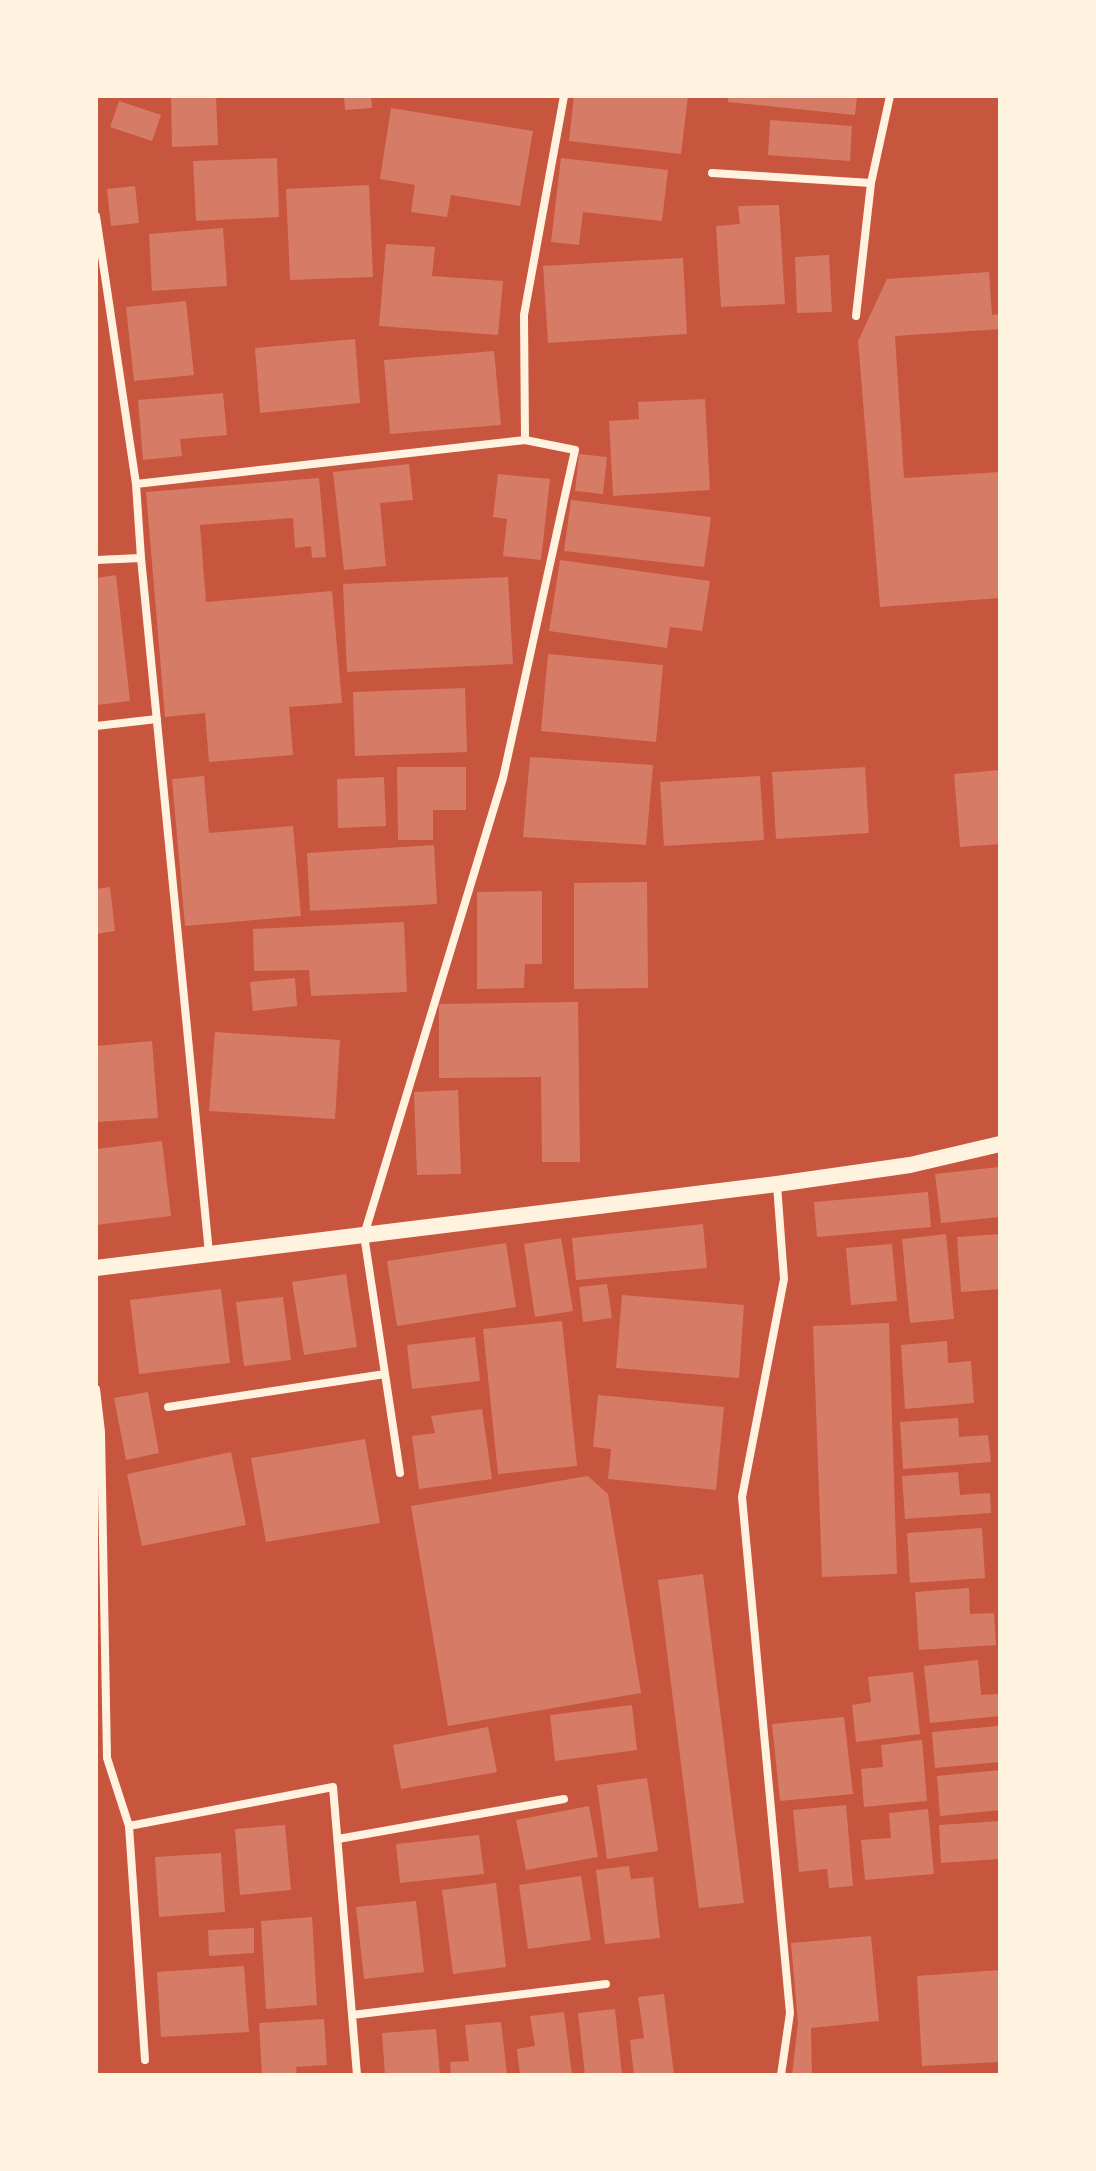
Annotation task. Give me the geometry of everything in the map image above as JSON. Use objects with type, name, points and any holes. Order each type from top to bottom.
[{"type":"main road","points":[[96,1268],[777,1184],[910,1165],[1000,1144]]},
{"type":"street","points":[[525,440],[524,315],[564,96]]},
{"type":"street","points":[[856,316],[871,183],[890,96]]},
{"type":"street","points":[[712,173],[871,183]]},
{"type":"street","points":[[96,216],[101,279],[136,484],[209,1254]]},
{"type":"street","points":[[136,484],[525,440],[575,450],[503,778],[364,1235],[400,1473]]},
{"type":"street","points":[[96,560],[141,558]]},
{"type":"street","points":[[96,726],[157,719]]},
{"type":"street","points":[[777,1184],[784,1279],[742,1497],[790,2013],[781,2075]]},
{"type":"street","points":[[168,1407],[385,1374]]},
{"type":"street","points":[[96,1389],[101,1432],[107,1758],[129,1826],[145,2060]]},
{"type":"street","points":[[129,1826],[333,1787],[357,2075]]},
{"type":"street","points":[[338,1839],[564,1799]]},
{"type":"street","points":[[352,2015],[606,1984]]},
{"type":"building","points":[[171,96],[216,96],[218,145],[172,147]]},
{"type":"building","points":[[344,96],[371,96],[372,108],[345,110]]},
{"type":"building","points":[[574,96],[688,96],[681,154],[569,141]]},
{"type":"building","points":[[728,96],[857,96],[855,115],[728,102]]},
{"type":"building","points":[[119,101],[161,115],[152,141],[110,127]]},
{"type":"building","points":[[391,108],[533,131],[520,206],[451,195],[447,217],[411,212],[415,185],[380,179]]},
{"type":"building","points":[[770,120],[852,126],[850,161],[768,155]]},
{"type":"building","points":[[277,158],[279,217],[196,221],[193,161]]},
{"type":"building","points":[[561,158],[668,170],[662,221],[583,212],[579,245],[551,242]]},
{"type":"building","points":[[369,185],[373,277],[290,280],[286,189]]},
{"type":"building","points":[[135,186],[139,223],[111,226],[107,189]]},
{"type":"building","points":[[779,205],[785,304],[721,307],[716,226],[740,224],[738,206]]},
{"type":"building","points":[[223,228],[227,286],[152,291],[149,234]]},
{"type":"building","points":[[386,244],[435,247],[432,276],[503,281],[498,335],[379,326]]},
{"type":"building","points":[[829,255],[832,312],[797,313],[795,257]]},
{"type":"building","points":[[683,258],[687,334],[548,343],[543,266]]},
{"type":"building","points":[[989,272],[992,315],[1000,314],[1000,329],[895,336],[904,478],[1000,472],[1000,598],[880,607],[858,341],[887,279]]},
{"type":"building","points":[[186,301],[194,375],[134,381],[126,307]]},
{"type":"building","points":[[355,339],[360,403],[260,413],[255,348]]},
{"type":"building","points":[[494,351],[501,425],[390,434],[384,360]]},
{"type":"building","points":[[223,393],[227,435],[180,439],[182,456],[143,460],[138,400]]},
{"type":"building","points":[[705,399],[710,490],[613,496],[609,421],[639,419],[638,402]]},
{"type":"building","points":[[579,454],[607,457],[603,494],[575,491]]},
{"type":"building","points":[[409,464],[413,500],[380,503],[386,566],[344,570],[333,472]]},
{"type":"building","points":[[498,474],[550,479],[541,560],[503,556],[507,519],[493,517]]},
{"type":"building","points":[[319,478],[326,557],[312,558],[311,546],[295,548],[293,518],[200,525],[206,602],[332,591],[342,703],[289,707],[293,755],[209,762],[205,713],[165,717],[146,492]]},
{"type":"building","points":[[571,500],[711,517],[704,567],[564,551]]},
{"type":"building","points":[[560,560],[710,581],[702,631],[670,627],[667,648],[549,631]]},
{"type":"building","points":[[116,575],[130,701],[97,705],[96,578]]},
{"type":"building","points":[[508,577],[513,664],[347,672],[343,584]]},
{"type":"building","points":[[548,654],[663,665],[656,742],[541,731]]},
{"type":"building","points":[[465,688],[467,752],[355,756],[353,692]]},
{"type":"building","points":[[530,757],[653,765],[646,845],[523,837]]},
{"type":"building","points":[[397,767],[466,767],[466,810],[433,810],[433,840],[398,840]]},
{"type":"building","points":[[865,767],[869,833],[776,839],[772,772]]},
{"type":"building","points":[[1000,770],[1000,844],[960,847],[954,774]]},
{"type":"building","points":[[204,776],[209,833],[293,826],[301,916],[185,926],[172,779]]},
{"type":"building","points":[[760,776],[764,840],[664,846],[660,782]]},
{"type":"building","points":[[384,777],[386,826],[338,828],[337,779]]},
{"type":"building","points":[[434,845],[437,904],[310,911],[307,853]]},
{"type":"building","points":[[647,882],[648,988],[574,989],[574,883]]},
{"type":"building","points":[[110,887],[115,931],[96,934],[96,889]]},
{"type":"building","points":[[542,891],[542,964],[525,964],[524,988],[477,989],[477,892]]},
{"type":"building","points":[[404,922],[407,992],[311,996],[309,970],[254,971],[253,929]]},
{"type":"building","points":[[295,978],[297,1006],[253,1011],[250,982]]},
{"type":"building","points":[[578,1002],[580,1162],[542,1162],[541,1077],[439,1078],[439,1004]]},
{"type":"building","points":[[215,1032],[340,1040],[335,1119],[209,1111]]},
{"type":"building","points":[[152,1041],[158,1118],[96,1122],[96,1046]]},
{"type":"building","points":[[458,1090],[461,1174],[417,1175],[414,1092]]},
{"type":"building","points":[[162,1141],[171,1216],[96,1225],[96,1149]]},
{"type":"building","points":[[999,1167],[1000,1217],[941,1223],[935,1174]]},
{"type":"building","points":[[928,1192],[931,1227],[817,1237],[814,1202]]},
{"type":"building","points":[[703,1224],[707,1268],[576,1280],[572,1238]]},
{"type":"building","points":[[946,1234],[954,1319],[910,1323],[902,1239]]},
{"type":"building","points":[[1000,1234],[1000,1289],[961,1292],[957,1237]]},
{"type":"building","points":[[561,1238],[573,1311],[535,1317],[524,1244]]},
{"type":"building","points":[[506,1243],[516,1307],[397,1326],[387,1261]]},
{"type":"building","points":[[892,1244],[897,1301],[851,1305],[846,1248]]},
{"type":"building","points":[[346,1274],[357,1347],[304,1355],[292,1282]]},
{"type":"building","points":[[607,1284],[612,1318],[583,1322],[579,1287]]},
{"type":"building","points":[[221,1289],[230,1363],[139,1374],[130,1300]]},
{"type":"building","points":[[622,1295],[744,1305],[739,1378],[616,1368]]},
{"type":"building","points":[[283,1297],[291,1360],[244,1366],[236,1302]]},
{"type":"building","points":[[562,1321],[577,1466],[498,1474],[483,1329]]},
{"type":"building","points":[[889,1323],[897,1574],[822,1577],[813,1326]]},
{"type":"building","points":[[475,1337],[480,1381],[412,1389],[407,1345]]},
{"type":"building","points":[[947,1341],[948,1363],[971,1361],[974,1403],[905,1409],[901,1345]]},
{"type":"building","points":[[148,1392],[159,1453],[126,1460],[114,1398]]},
{"type":"building","points":[[598,1395],[724,1407],[716,1490],[608,1479],[611,1449],[593,1447]]},
{"type":"building","points":[[482,1409],[492,1479],[419,1489],[412,1436],[435,1433],[431,1416]]},
{"type":"building","points":[[958,1418],[959,1437],[988,1435],[991,1462],[903,1469],[900,1422]]},
{"type":"building","points":[[365,1439],[380,1523],[266,1542],[251,1458]]},
{"type":"building","points":[[231,1452],[246,1525],[142,1546],[127,1474]]},
{"type":"building","points":[[958,1472],[960,1495],[990,1493],[991,1513],[905,1519],[902,1476]]},
{"type":"building","points":[[588,1476],[608,1494],[641,1693],[448,1726],[411,1506]]},
{"type":"building","points":[[982,1528],[985,1578],[910,1583],[907,1533]]},
{"type":"building","points":[[703,1574],[744,1903],[699,1908],[658,1580]]},
{"type":"building","points":[[969,1588],[970,1614],[994,1613],[996,1645],[919,1650],[915,1592]]},
{"type":"building","points":[[978,1660],[981,1695],[1000,1694],[1000,1716],[930,1723],[924,1666]]},
{"type":"building","points":[[913,1672],[920,1734],[856,1742],[852,1705],[871,1702],[868,1677]]},
{"type":"building","points":[[632,1705],[637,1750],[555,1761],[550,1715]]},
{"type":"building","points":[[844,1717],[853,1794],[780,1801],[772,1724]]},
{"type":"building","points":[[998,1726],[1000,1762],[935,1768],[932,1732]]},
{"type":"building","points":[[488,1727],[497,1772],[401,1789],[393,1745]]},
{"type":"building","points":[[922,1740],[927,1801],[864,1807],[861,1769],[883,1767],[881,1745]]},
{"type":"building","points":[[1000,1770],[1000,1810],[940,1816],[937,1776]]},
{"type":"building","points":[[647,1778],[658,1851],[607,1859],[597,1785]]},
{"type":"building","points":[[846,1805],[853,1886],[829,1888],[827,1869],[799,1872],[793,1810]]},
{"type":"building","points":[[589,1806],[598,1857],[526,1870],[516,1820]]},
{"type":"building","points":[[928,1809],[934,1874],[865,1880],[861,1840],[891,1838],[889,1813]]},
{"type":"building","points":[[1000,1821],[1000,1859],[941,1863],[939,1825]]},
{"type":"building","points":[[285,1825],[291,1890],[240,1895],[235,1829]]},
{"type":"building","points":[[479,1835],[484,1874],[400,1883],[396,1844]]},
{"type":"building","points":[[221,1853],[225,1912],[159,1917],[155,1857]]},
{"type":"building","points":[[629,1866],[631,1879],[653,1877],[660,1938],[605,1944],[596,1870]]},
{"type":"building","points":[[581,1876],[591,1940],[528,1949],[519,1885]]},
{"type":"building","points":[[496,1883],[506,1967],[453,1974],[442,1890]]},
{"type":"building","points":[[416,1901],[424,1972],[364,1979],[356,1907]]},
{"type":"building","points":[[312,1917],[317,2005],[266,2009],[261,1921]]},
{"type":"building","points":[[254,1928],[254,1953],[209,1956],[208,1930]]},
{"type":"building","points":[[871,1936],[879,2021],[811,2028],[812,2075],[792,2075],[798,2023],[791,1943]]},
{"type":"building","points":[[244,1966],[249,2032],[161,2037],[157,1972]]},
{"type":"building","points":[[1000,1970],[1000,2062],[922,2066],[917,1976]]},
{"type":"building","points":[[664,1994],[674,2075],[634,2075],[630,2040],[644,2038],[638,1997]]},
{"type":"building","points":[[615,2009],[622,2075],[585,2075],[578,2013]]},
{"type":"building","points":[[564,2012],[572,2075],[520,2075],[517,2049],[535,2046],[530,2016]]},
{"type":"building","points":[[324,2019],[327,2065],[296,2067],[297,2075],[262,2075],[259,2023]]},
{"type":"building","points":[[501,2022],[507,2075],[451,2075],[450,2062],[469,2061],[465,2025]]},
{"type":"building","points":[[436,2029],[440,2075],[385,2075],[382,2033]]}]
